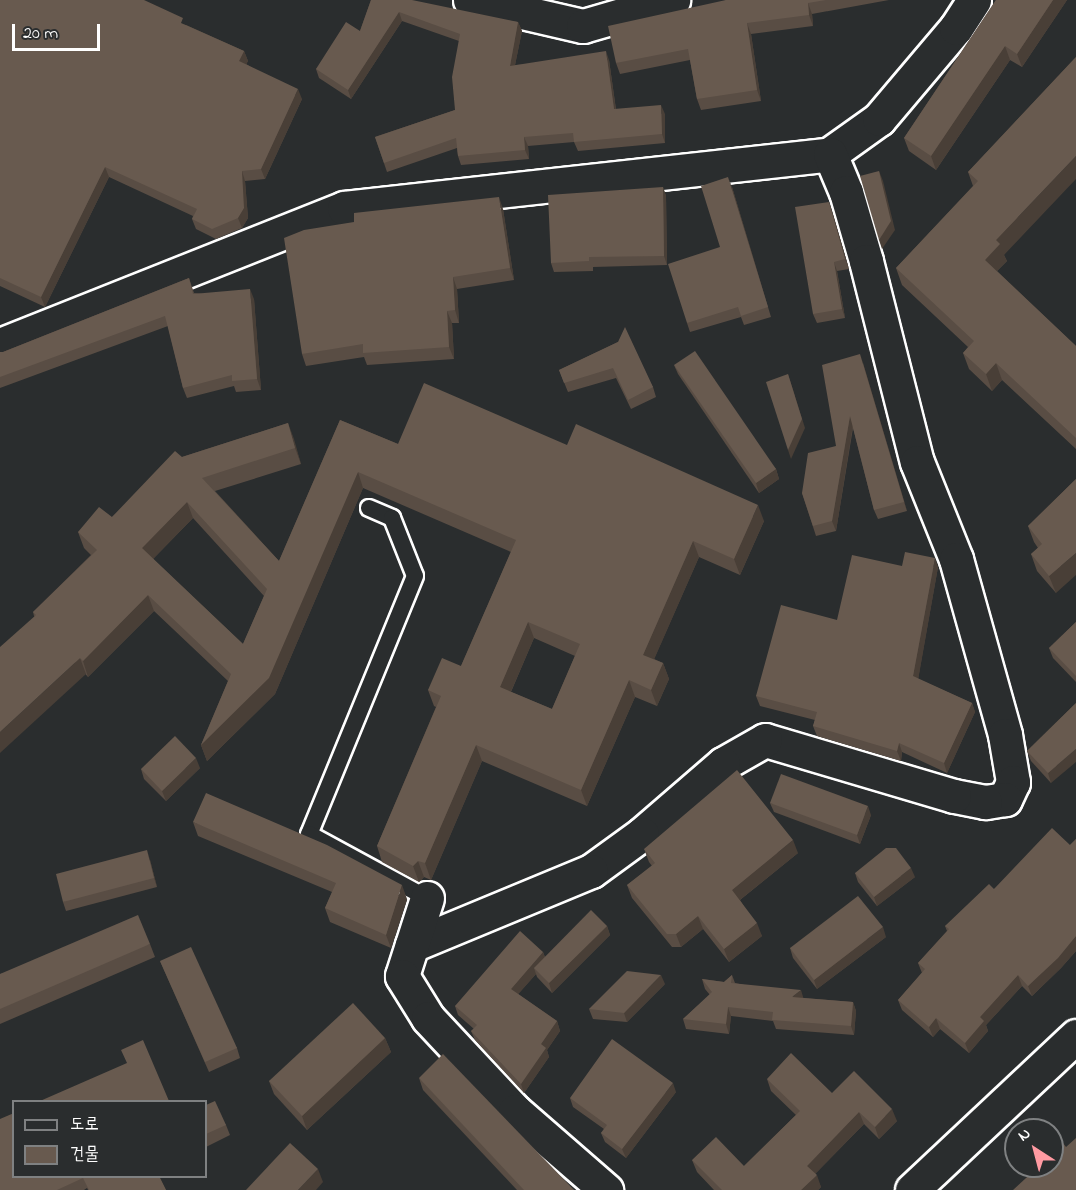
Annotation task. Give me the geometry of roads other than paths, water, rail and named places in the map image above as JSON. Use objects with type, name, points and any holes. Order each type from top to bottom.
[{"type":"street","points":[[470,0],[583,26],[673,0]]},
{"type":"street","points":[[0,345],[344,208],[830,154],[879,119],[956,28],[974,0]]},
{"type":"street","points":[[412,945],[591,872],[642,834],[723,764],[765,740],[954,795],[986,802],[1005,799],[1013,782],[1005,735],[956,559],[917,462],[866,261],[846,192],[830,154]]},
{"type":"street","points":[[427,898],[402,976],[428,1017],[515,1112],[606,1190]]},
{"type":"street","points":[[912,1190],[1076,1036]]},
{"type":"lane","points":[[369,508],[393,518],[415,576],[309,834],[427,898]]}]
